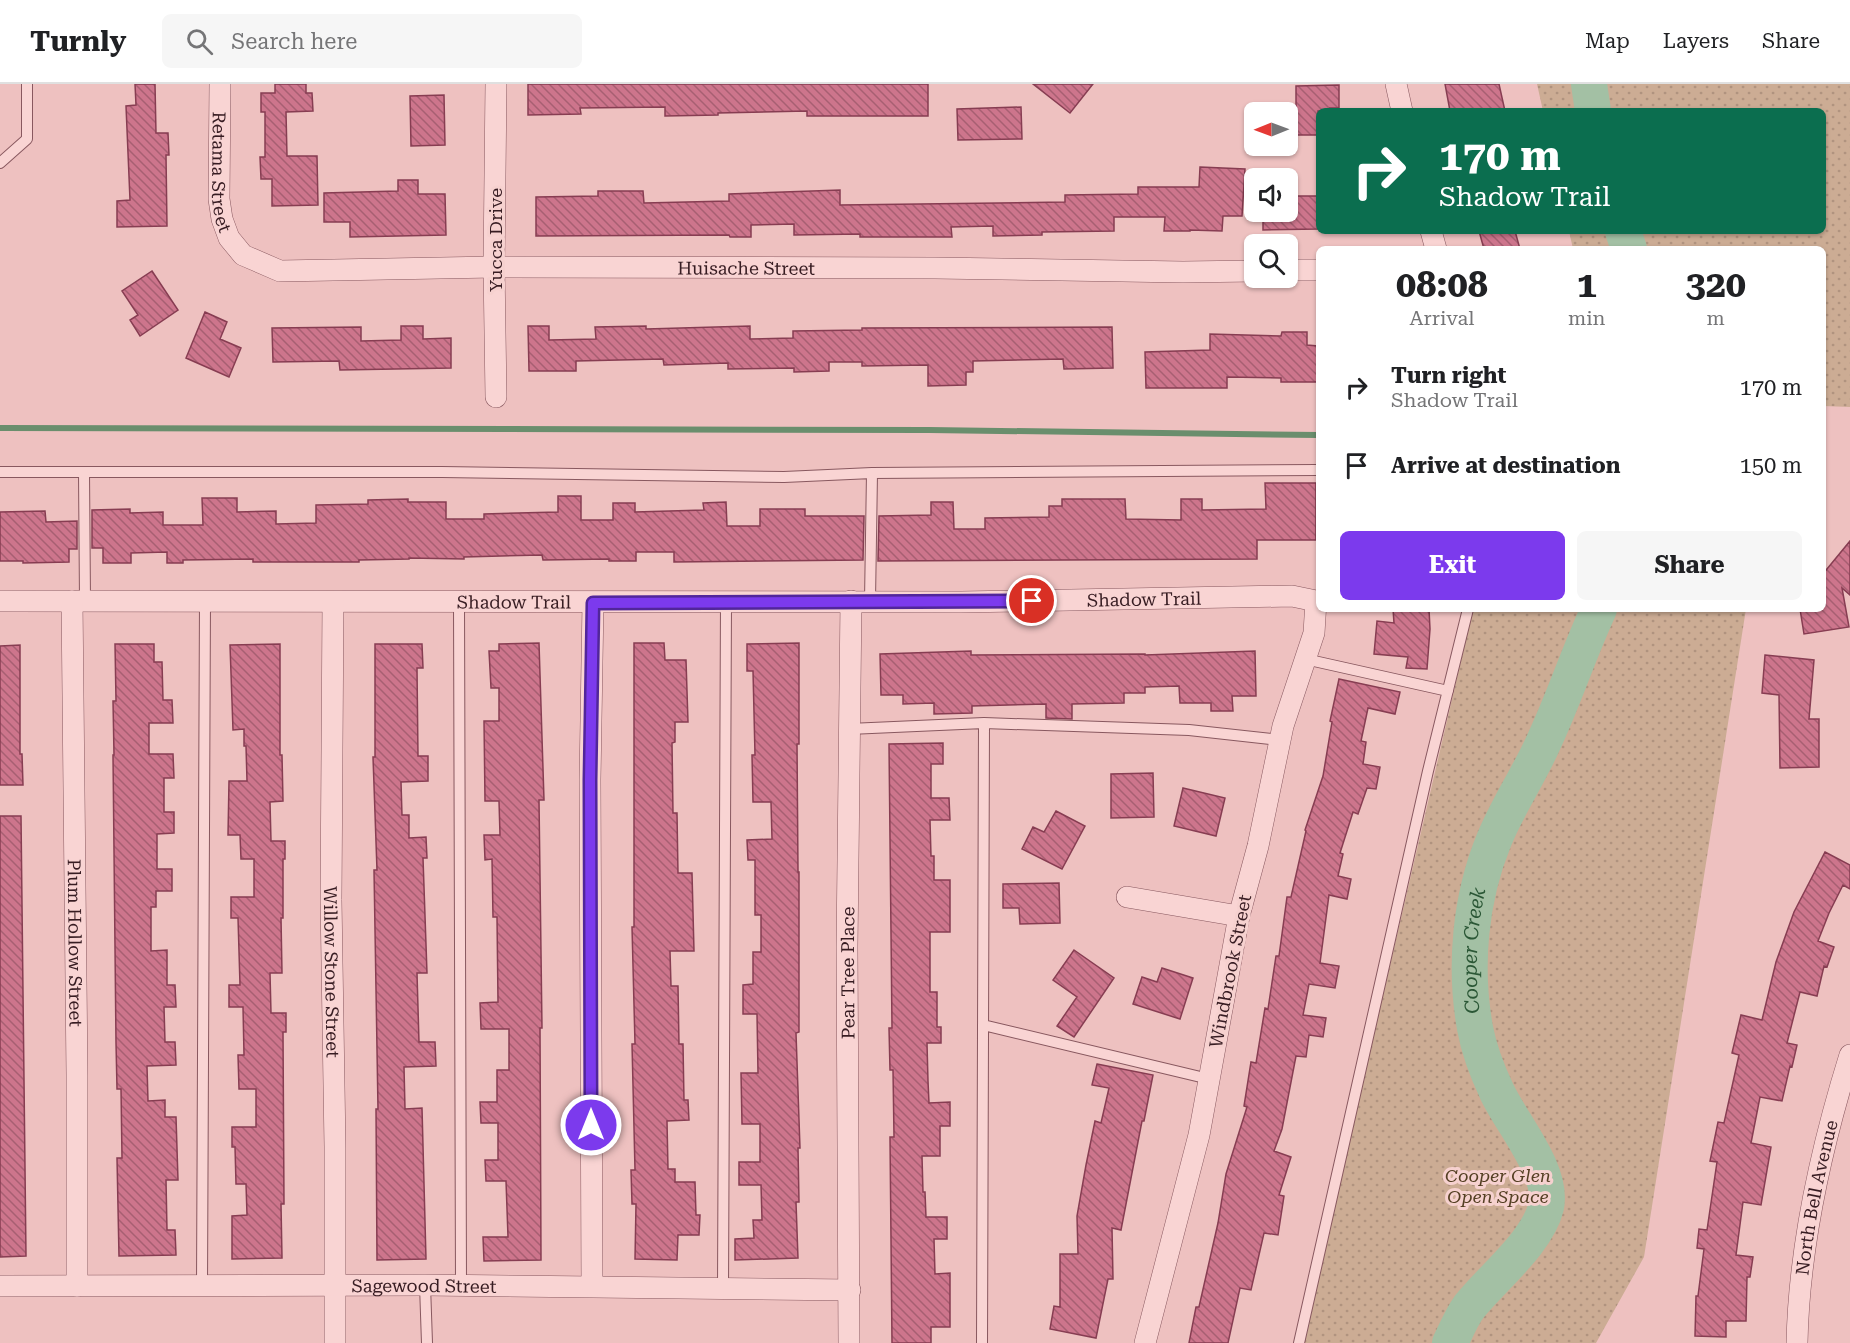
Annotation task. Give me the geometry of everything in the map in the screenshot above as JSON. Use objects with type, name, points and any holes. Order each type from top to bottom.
[{"type":"street","name":"Retama Street","points":[[220,84],[219,199],[222,219],[229,238],[243,255]]},
{"type":"street","name":"Yucca Drive","points":[[495,84],[496,397]]},
{"type":"street","points":[[1396,84],[1401,108]]},
{"type":"street","name":"Huisache Street","points":[[243,255],[280,271],[494,267],[1244,271]]},
{"type":"street","points":[[1298,270],[1316,270]]},
{"type":"street","name":"Shadow Trail","points":[[0,601],[961,602],[1292,596],[1316,601]]},
{"type":"street","name":"Plum Hollow Street","points":[[77,1286],[78,601]]},
{"type":"street","name":"Pear Tree Place","points":[[849,1343],[847,947],[849,729],[861,601]]},
{"type":"street","name":"Windbrook Street","points":[[1145,1343],[1199,1135],[1239,916],[1258,846],[1280,740],[1314,633],[1316,601]]},
{"type":"street","name":"Willow Stone Street","points":[[333,602],[331,900],[335,1343]]},
{"type":"street","points":[[592,1286],[590,780],[593,603]]},
{"type":"street","points":[[1126,897],[1239,916]]},
{"type":"street","name":"North Bell Avenue","points":[[1797,1343],[1802,1277],[1820,1163],[1850,1055]]},
{"type":"street","name":"Sagewood Street","points":[[0,1286],[335,1284],[849,1290]]},
{"type":"lane","points":[[0,163],[27,139],[27,84]]},
{"type":"lane","points":[[0,472],[442,472],[783,477],[872,473],[1316,470]]},
{"type":"lane","points":[[78,601],[84,472]]},
{"type":"lane","points":[[861,601],[872,473]]},
{"type":"lane","points":[[202,1285],[205,601]]},
{"type":"lane","points":[[459,602],[461,1285]]},
{"type":"lane","points":[[723,1287],[726,602]]},
{"type":"lane","points":[[1299,1343],[1467,612]]},
{"type":"lane","points":[[1305,659],[1448,691]]},
{"type":"lane","points":[[982,1343],[984,723]]},
{"type":"lane","points":[[849,729],[984,723],[1189,730],[1280,740]]},
{"type":"lane","points":[[983,1025],[1209,1079]]},
{"type":"lane","points":[[425,1285],[427,1343]]},
{"type":"green space","points":[[1537,84],[1850,84],[1850,407],[1826,406],[1826,246],[1572,246],[1570,234],[1826,234],[1826,108],[1542,108]]},
{"type":"green space","name":"Cooper Glen Open Space","points":[[1472,612],[1746,612],[1644,1257],[1596,1343],[1302,1343]]},
{"type":"building","points":[[135,84],[155,84],[156,133],[168,133],[167,226],[117,227],[117,201],[130,200],[126,106],[136,105]]},
{"type":"building","points":[[275,84],[306,84],[306,93],[312,93],[313,111],[286,112],[287,156],[317,156],[318,205],[272,206],[272,179],[261,179],[260,157],[265,157],[265,112],[261,112],[261,93],[275,93]]},
{"type":"building","points":[[528,84],[928,84],[928,116],[807,116],[807,111],[665,116],[665,107],[580,108],[581,114],[528,115]]},
{"type":"building","points":[[1033,84],[1093,84],[1070,113]]},
{"type":"building","points":[[1445,84],[1499,84],[1504,108],[1449,108]]},
{"type":"building","points":[[1339,85],[1339,108],[1316,108],[1316,135],[1298,135],[1298,102],[1296,102],[1296,86]]},
{"type":"building","points":[[444,95],[445,145],[411,146],[410,96]]},
{"type":"building","points":[[1021,107],[1022,139],[958,140],[957,109]]},
{"type":"building","points":[[1200,167],[1244,169],[1242,216],[1223,216],[1222,231],[1164,231],[1165,217],[1114,217],[1114,231],[1042,232],[1042,235],[993,236],[993,226],[951,227],[952,237],[860,237],[860,234],[794,235],[794,224],[751,225],[751,237],[730,237],[729,235],[536,236],[536,197],[598,196],[598,191],[643,191],[644,203],[729,201],[729,194],[840,190],[840,205],[1065,202],[1065,195],[1138,194],[1138,187],[1199,187]]},
{"type":"building","points":[[398,180],[418,180],[418,194],[445,194],[446,235],[350,237],[350,222],[324,222],[324,193],[398,191]]},
{"type":"building","points":[[1298,196],[1316,196],[1316,229],[1263,230],[1263,222],[1298,222]]},
{"type":"building","points":[[1480,234],[1516,234],[1519,246],[1483,246]]},
{"type":"building","points":[[152,271],[178,310],[140,336],[130,320],[138,315],[122,291]]},
{"type":"building","points":[[205,312],[227,322],[220,339],[241,348],[229,377],[186,358]]},
{"type":"building","points":[[401,326],[423,326],[423,339],[451,338],[451,368],[340,370],[339,361],[273,362],[272,328],[361,327],[361,341],[401,340]]},
{"type":"building","points":[[528,326],[549,326],[549,340],[596,339],[595,327],[646,326],[646,329],[750,326],[750,339],[793,338],[793,331],[862,330],[862,328],[1112,327],[1113,368],[1064,369],[1063,359],[973,361],[973,372],[966,372],[966,385],[928,386],[928,365],[862,366],[862,362],[829,362],[829,371],[794,372],[794,368],[728,369],[728,363],[664,365],[663,359],[576,361],[576,371],[529,371]]},
{"type":"building","points":[[1282,332],[1307,332],[1307,345],[1316,346],[1316,382],[1281,382],[1281,378],[1227,377],[1227,388],[1146,388],[1145,352],[1210,350],[1210,334],[1281,336]]},
{"type":"building","points":[[1265,483],[1316,483],[1316,540],[1257,540],[1257,559],[878,561],[879,516],[931,515],[931,502],[953,502],[954,529],[985,529],[985,518],[1049,517],[1049,506],[1062,506],[1062,499],[1125,499],[1126,519],[1181,520],[1181,499],[1202,499],[1202,510],[1266,509]]},
{"type":"building","points":[[558,496],[581,496],[581,520],[613,520],[613,503],[635,503],[635,512],[704,510],[703,503],[726,502],[727,526],[760,526],[760,509],[805,509],[805,516],[864,516],[863,560],[674,562],[674,552],[636,552],[636,561],[543,560],[542,555],[464,557],[464,559],[409,558],[359,560],[359,562],[253,562],[253,559],[183,560],[183,563],[167,563],[167,552],[131,553],[131,563],[103,563],[103,548],[92,548],[92,510],[130,509],[130,513],[163,512],[163,525],[203,525],[202,498],[237,498],[237,512],[276,511],[276,524],[316,523],[316,505],[368,504],[368,500],[408,499],[408,502],[446,502],[446,519],[484,519],[484,514],[558,512]]},
{"type":"building","points":[[45,511],[46,522],[77,521],[77,549],[69,549],[69,562],[0,561],[0,512]]},
{"type":"building","points":[[1850,541],[1850,595],[1842,588],[1849,627],[1804,634],[1800,612],[1826,612],[1826,570]]},
{"type":"building","points":[[1393,612],[1429,612],[1427,669],[1406,668],[1408,657],[1374,654],[1377,621],[1394,623]]},
{"type":"building","points":[[539,643],[544,800],[539,800],[542,1028],[540,1028],[541,1260],[484,1261],[483,1237],[508,1237],[506,1181],[486,1181],[485,1160],[498,1160],[498,1123],[481,1123],[480,1102],[497,1102],[497,1070],[509,1070],[509,1029],[481,1029],[480,1003],[498,1002],[497,917],[493,917],[492,859],[485,860],[484,835],[500,835],[499,801],[485,801],[484,721],[499,721],[499,688],[491,688],[489,651],[499,651],[499,644]]},
{"type":"building","points":[[634,643],[664,643],[665,660],[686,660],[688,722],[675,722],[675,742],[672,743],[673,813],[677,813],[678,873],[692,873],[694,951],[670,951],[671,986],[678,986],[679,1044],[683,1044],[684,1100],[688,1100],[689,1120],[667,1121],[668,1169],[675,1169],[675,1182],[695,1182],[696,1215],[700,1215],[699,1235],[678,1235],[677,1260],[635,1259],[636,1204],[632,1204],[631,1170],[635,1170],[632,1044],[635,1044],[632,927],[634,927]]},
{"type":"building","points":[[799,643],[799,744],[797,744],[799,1032],[796,1033],[800,1148],[798,1148],[799,1202],[796,1202],[798,1258],[735,1260],[735,1239],[754,1238],[753,1220],[762,1220],[761,1185],[739,1185],[739,1162],[760,1162],[760,1124],[742,1124],[741,1073],[758,1073],[757,1014],[743,1014],[743,985],[753,984],[753,952],[761,952],[761,915],[755,915],[755,860],[748,860],[747,840],[772,839],[771,802],[753,802],[752,755],[755,755],[753,671],[747,671],[747,644]]},
{"type":"building","points":[[115,644],[154,644],[154,662],[162,662],[163,700],[172,700],[173,723],[149,723],[149,754],[173,754],[174,778],[164,778],[164,812],[174,812],[174,833],[157,834],[157,869],[172,869],[172,891],[156,891],[156,907],[151,907],[151,951],[167,950],[167,985],[175,985],[176,1007],[164,1007],[165,1042],[175,1042],[176,1065],[147,1066],[148,1101],[165,1100],[165,1117],[176,1117],[178,1180],[166,1180],[167,1230],[175,1230],[176,1255],[119,1256],[117,1158],[122,1158],[121,1089],[117,1089],[116,1043],[113,755],[113,701],[116,701]]},
{"type":"building","points":[[280,644],[280,755],[282,755],[283,801],[270,802],[271,841],[285,841],[283,918],[281,918],[282,973],[270,973],[271,1013],[286,1013],[286,1032],[283,1032],[282,1258],[232,1259],[232,1216],[247,1215],[246,1184],[236,1184],[232,1127],[256,1127],[256,1089],[239,1089],[238,1055],[244,1055],[243,1007],[229,1007],[229,985],[240,985],[238,918],[231,918],[231,897],[254,897],[254,859],[241,859],[240,835],[228,835],[229,781],[247,781],[244,729],[233,730],[230,645]]},
{"type":"building","points":[[375,644],[422,644],[423,668],[417,668],[418,756],[428,756],[428,781],[401,782],[402,815],[409,815],[409,838],[426,837],[427,858],[423,858],[427,973],[417,973],[419,1042],[435,1042],[436,1066],[404,1067],[405,1109],[422,1108],[426,1259],[377,1260],[376,1109],[378,1109],[374,870],[377,870],[373,757],[375,757]]},
{"type":"building","points":[[20,645],[20,754],[22,754],[23,785],[0,785],[0,646]]},
{"type":"building","points":[[971,651],[971,655],[1145,655],[1255,651],[1256,696],[1232,696],[1233,711],[1211,711],[1211,703],[1180,703],[1179,686],[1145,687],[1145,693],[1124,693],[1124,703],[1072,704],[1072,719],[1046,718],[1046,704],[972,706],[972,713],[934,714],[934,703],[903,704],[903,695],[881,695],[880,654]]},
{"type":"building","points":[[1765,655],[1814,660],[1809,719],[1819,719],[1819,767],[1780,768],[1779,695],[1762,693]]},
{"type":"building","points":[[1339,679],[1400,692],[1395,714],[1368,708],[1361,741],[1366,742],[1363,764],[1380,767],[1376,789],[1367,788],[1358,814],[1353,812],[1340,853],[1343,854],[1338,876],[1351,879],[1347,899],[1329,895],[1320,963],[1339,966],[1335,988],[1309,984],[1303,1015],[1326,1018],[1323,1037],[1309,1035],[1306,1057],[1296,1056],[1282,1129],[1274,1151],[1291,1157],[1279,1195],[1284,1196],[1278,1235],[1264,1233],[1251,1290],[1240,1288],[1228,1343],[1189,1343],[1218,1223],[1226,1174],[1247,1107],[1244,1106],[1251,1062],[1256,1063],[1265,1008],[1268,1009],[1276,956],[1279,956],[1287,897],[1291,897],[1305,830],[1323,776],[1332,722],[1330,721]]},
{"type":"building","points":[[943,743],[943,764],[931,764],[931,798],[949,798],[950,820],[930,820],[931,856],[934,856],[934,880],[950,880],[950,932],[930,932],[930,992],[937,992],[937,1027],[941,1027],[941,1043],[927,1043],[929,1103],[950,1102],[950,1126],[940,1126],[940,1156],[922,1156],[926,1217],[947,1217],[947,1239],[934,1239],[935,1274],[950,1273],[950,1327],[931,1327],[931,1343],[892,1343],[890,1137],[894,1137],[893,1070],[890,1070],[889,1028],[892,1028],[889,744]]},
{"type":"building","points":[[1153,773],[1154,817],[1111,818],[1111,774]]},
{"type":"building","points":[[1183,788],[1225,798],[1216,836],[1174,826]]},
{"type":"building","points":[[1056,811],[1085,826],[1062,869],[1022,849],[1033,827],[1044,832]]},
{"type":"building","points":[[0,816],[21,816],[26,1256],[0,1257]]},
{"type":"building","points":[[1825,852],[1850,865],[1850,889],[1843,885],[1818,941],[1834,947],[1827,967],[1824,966],[1817,996],[1800,992],[1787,1043],[1797,1045],[1782,1101],[1760,1097],[1751,1143],[1771,1147],[1761,1205],[1743,1202],[1736,1255],[1753,1257],[1750,1277],[1747,1277],[1746,1321],[1726,1321],[1726,1337],[1695,1336],[1696,1296],[1698,1296],[1704,1249],[1697,1248],[1699,1229],[1707,1230],[1717,1162],[1710,1161],[1718,1122],[1724,1123],[1739,1055],[1732,1053],[1741,1015],[1762,1020],[1776,962],[1794,912]]},
{"type":"building","points":[[1059,883],[1060,923],[1020,924],[1019,908],[1003,908],[1003,884]]},
{"type":"building","points":[[1074,950],[1114,978],[1074,1037],[1057,1026],[1077,997],[1053,980]]},
{"type":"building","points":[[1162,968],[1193,978],[1180,1019],[1133,1004],[1142,977],[1157,982]]},
{"type":"building","points":[[1097,1064],[1153,1075],[1121,1230],[1112,1228],[1113,1279],[1108,1279],[1096,1338],[1050,1329],[1054,1306],[1060,1307],[1060,1254],[1078,1254],[1077,1216],[1086,1165],[1095,1121],[1101,1123],[1109,1088],[1092,1085]]},
{"type":"waterway","name":"Cooper Creek","points":[[1589,84],[1593,108]]},
{"type":"waterway","name":"Cooper Creek","points":[[1624,234],[1628,246]]},
{"type":"waterway","points":[[0,428],[929,430],[1316,435]]},
{"type":"waterway","name":"Cooper Creek","points":[[1450,1343],[1469,1307],[1524,1247],[1541,1220],[1546,1207],[1547,1193],[1538,1164],[1497,1092],[1479,1045],[1470,981],[1471,933],[1479,885],[1494,840],[1545,739],[1598,612]]},
{"type":"route","points":[[591,1125],[590,780],[593,603],[1032,601]]}]
